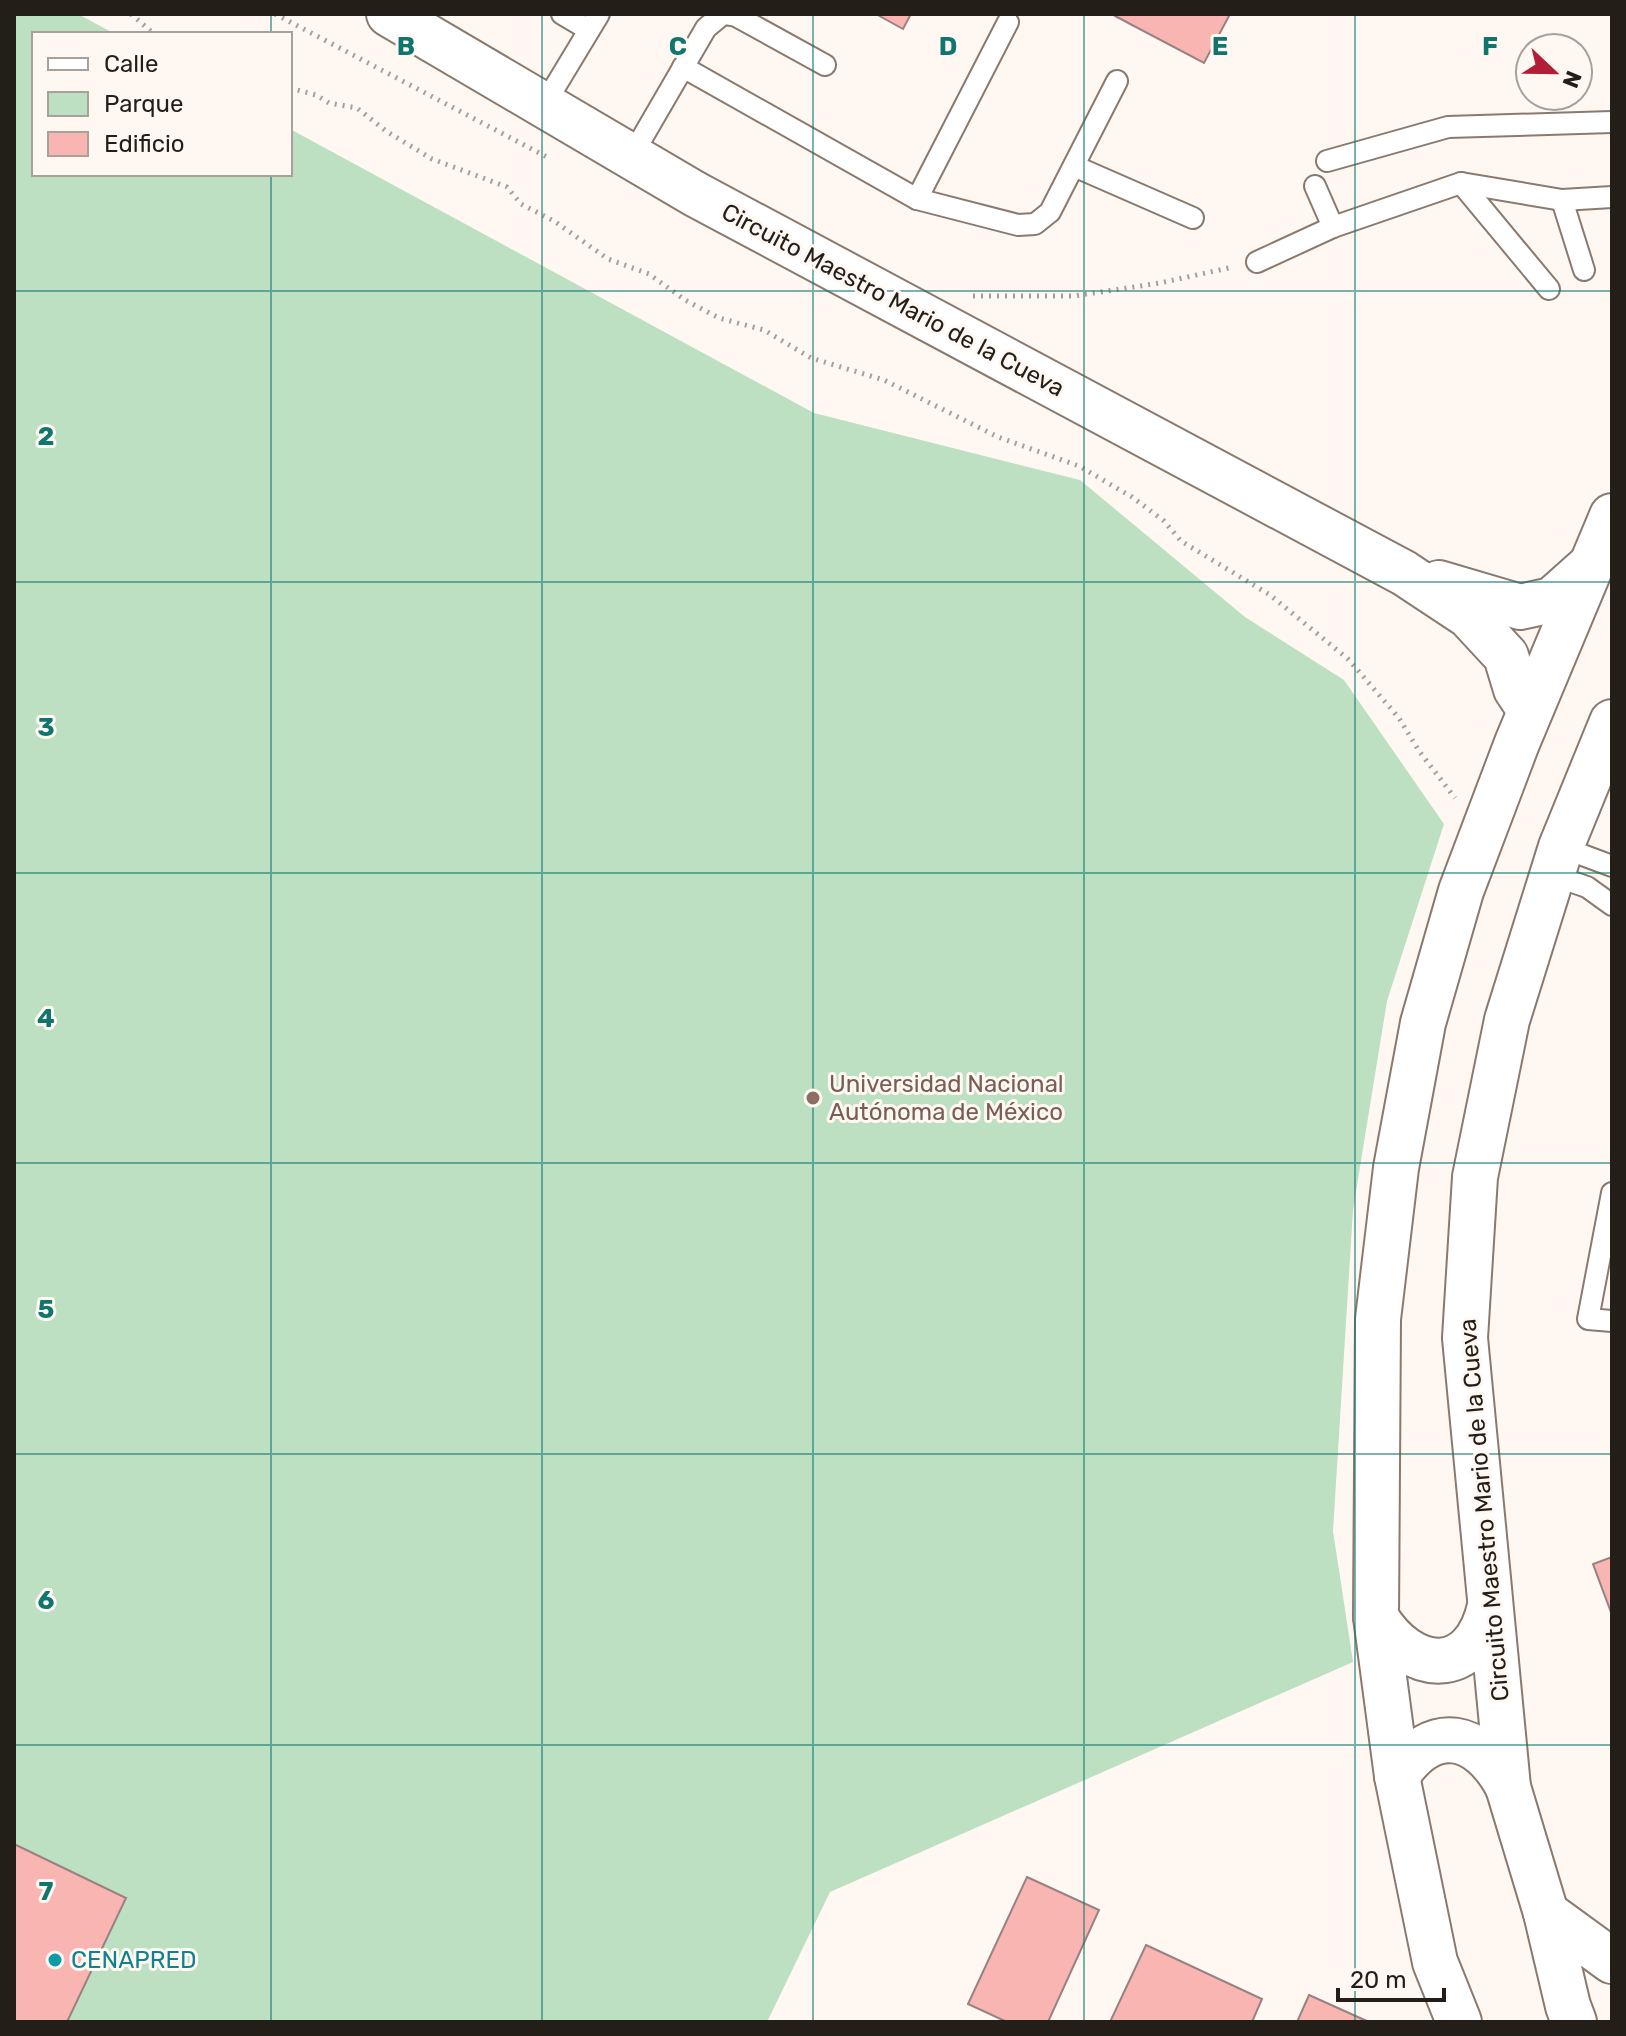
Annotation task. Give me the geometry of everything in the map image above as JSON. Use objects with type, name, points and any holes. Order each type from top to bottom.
[{"type":"street","name":"Circuito Maestro Mario de la Cueva","points":[[389,14],[631,157],[1404,573],[1469,616],[1506,656],[1516,689],[1530,710]]},
{"type":"street","name":"Circuito Maestro Mario de la Cueva","points":[[1459,2022],[1435,1962],[1397,1776],[1376,1617],[1378,1319],[1396,1168],[1423,1023],[1461,891],[1530,710],[1612,516]]},
{"type":"street","name":"Circuito Maestro Mario de la Cueva","points":[[1404,573],[1520,607],[1552,600],[1591,566]]},
{"type":"street","name":"Circuito Maestro Mario de la Cueva","points":[[1574,2022],[1546,1913],[1508,1787],[1465,1338],[1475,1177],[1507,1020],[1557,861],[1612,722]]},
{"type":"street","points":[[1376,1617],[1401,1648],[1426,1660],[1440,1660],[1455,1657],[1479,1638],[1490,1606]]},
{"type":"street","points":[[1397,1776],[1408,1759],[1425,1746],[1445,1741],[1465,1742],[1490,1759],[1508,1787]]},
{"type":"street","points":[[1546,1913],[1612,1961]]},
{"type":"lane","points":[[544,105],[594,22],[562,14]]},
{"type":"lane","points":[[631,157],[706,28],[724,14],[736,16],[825,65]]},
{"type":"lane","points":[[917,199],[1008,22]]},
{"type":"lane","points":[[683,67],[917,199],[1018,225],[1035,224],[1050,212],[1117,81]]},
{"type":"lane","points":[[1327,161],[1448,127],[1612,122]]},
{"type":"lane","points":[[1074,166],[1193,218]]},
{"type":"lane","points":[[1461,183],[1549,289]]},
{"type":"lane","points":[[1257,262],[1333,227],[1461,183],[1562,200],[1612,197]]},
{"type":"lane","points":[[1315,186],[1333,227]]},
{"type":"lane","points":[[1562,200],[1584,270]]},
{"type":"lane","points":[[1557,861],[1612,866]]},
{"type":"lane","points":[[1557,861],[1612,905]]},
{"type":"lane","points":[[1612,1193],[1588,1319],[1612,1321]]},
{"type":"path","points":[[131,14],[152,32]]},
{"type":"path","points":[[292,89],[316,95],[329,103],[357,108],[386,131],[432,159],[507,187],[521,204],[554,221],[608,259],[649,274],[685,300],[719,318],[764,330],[811,358],[884,380],[998,437],[1079,466],[1132,497],[1164,521],[1181,541],[1270,595],[1348,659],[1399,718],[1419,751],[1453,795],[1479,840]]},
{"type":"path","points":[[966,297],[1074,296],[1160,283],[1257,262]]},
{"type":"green space","name":"Universidad Nacional Autónoma de México","points":[[14,14],[78,14],[111,32],[32,32],[32,176],[292,176],[292,130],[814,413],[1080,480],[1245,617],[1344,680],[1444,824],[1387,1001],[1353,1210],[1333,1531],[1353,1662],[830,1892],[767,2022],[67,2022],[126,1898],[14,1843]]},
{"type":"building","points":[[876,14],[911,14],[903,29]]},
{"type":"building","points":[[1116,14],[1230,14],[1204,63]]},
{"type":"building","points":[[1612,1557],[1612,1615],[1593,1564]]},
{"type":"building","name":"CENAPRED","points":[[14,1844],[126,1898],[67,2022],[14,2022]]},
{"type":"building","points":[[1027,1877],[1099,1910],[1048,2022],[1007,2022],[968,2004]]},
{"type":"building","points":[[1146,1945],[1262,1999],[1252,2022],[1110,2022]]},
{"type":"building","points":[[1309,1995],[1369,2022],[1297,2022]]},
{"type":"place","name":"Universidad Nacional Autónoma de México","points":[[813,1098]]},
{"type":"place","name":"CENAPRED","points":[[55,1960]]}]
